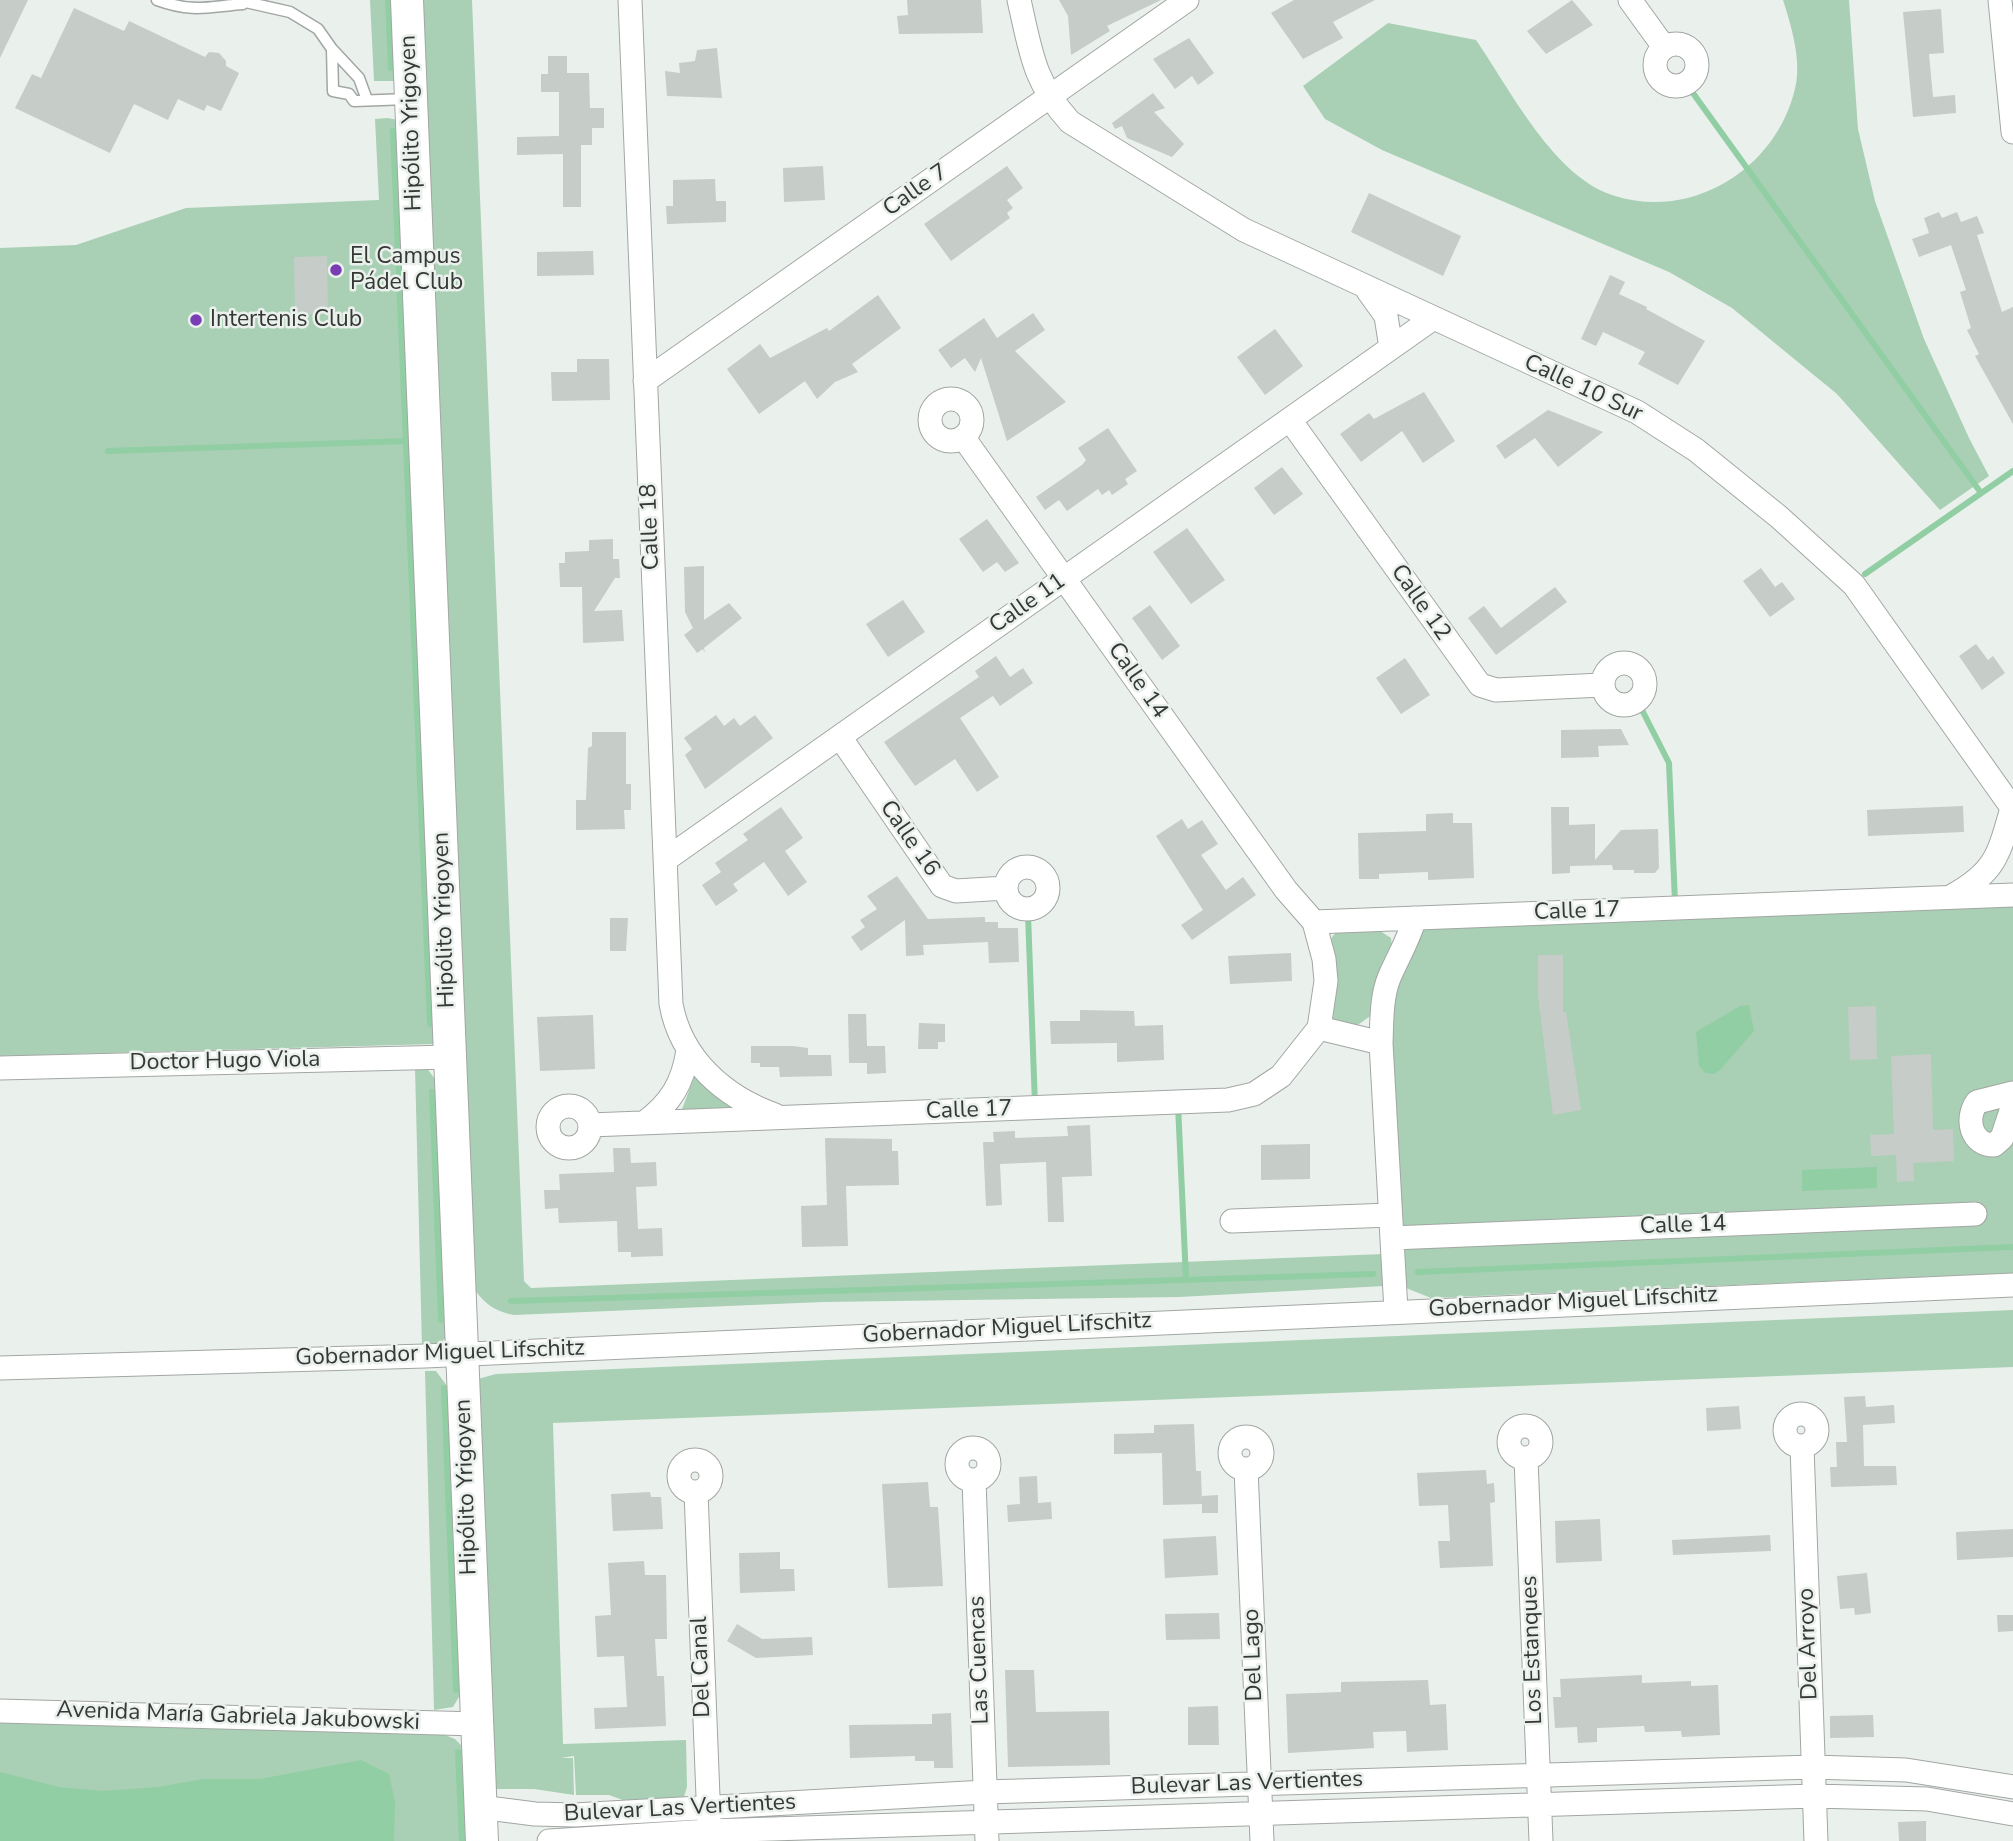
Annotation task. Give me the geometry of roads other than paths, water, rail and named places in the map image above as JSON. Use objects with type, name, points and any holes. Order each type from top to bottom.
[{"type":"main road","name":"Hipólito Yrigoyen","points":[[407,0],[481,1841]]},
{"type":"street","name":"Calle 18","points":[[629,0],[671,1004],[675,1025],[688,1050],[706,1073],[730,1093],[756,1108],[784,1118]]},
{"type":"street","points":[[1019,0],[1034,65],[1048,98]]},
{"type":"street","name":"Calle 7","points":[[645,381],[1187,0]]},
{"type":"street","points":[[1630,0],[1664,47]]},
{"type":"street","points":[[2000,0],[2013,132]]},
{"type":"street","name":"Calle 10 Sur","points":[[1048,98],[1070,122],[1244,230],[1637,412],[1696,450],[1779,517],[1854,585],[2013,808]]},
{"type":"street","points":[[1367,289],[1386,316],[1391,348]]},
{"type":"street","name":"Calle 11","points":[[665,860],[1432,319]]},
{"type":"street","name":"Calle 12","points":[[1290,420],[1480,685],[1496,690],[1602,685]]},
{"type":"street","name":"Calle 14","points":[[963,437],[1278,878],[1314,922]]},
{"type":"street","name":"Calle 16","points":[[840,737],[942,886],[956,891],[1006,888]]},
{"type":"street","name":"Calle 17","points":[[1948,898],[1979,881],[1992,863],[2013,808]]},
{"type":"street","name":"Calle 17","points":[[1314,922],[2013,895]]},
{"type":"street","points":[[1396,1311],[1381,1043],[1383,1004],[1388,979],[1405,949],[1415,918]]},
{"type":"street","points":[[1314,922],[1324,959],[1326,981],[1320,1028],[1381,1043]]},
{"type":"street","name":"Calle 17","points":[[590,1125],[1228,1100],[1254,1094],[1281,1076],[1320,1028]]},
{"type":"street","points":[[645,1123],[662,1110],[676,1092],[684,1072],[688,1050]]},
{"type":"street","name":"Doctor Hugo Viola","points":[[0,1068],[450,1057]]},
{"type":"street","points":[[2013,1093],[1977,1102],[1971,1117],[1972,1131],[1978,1140],[1984,1145],[1994,1145],[2003,1138],[2013,1105]]},
{"type":"street","name":"Calle 14","points":[[1232,1221],[1391,1226],[1975,1214]]},
{"type":"street","name":"Gobernador Miguel Lifschitz","points":[[0,1368],[462,1354],[2013,1285]]},
{"type":"street","name":"Del Arroyo","points":[[1802,1446],[1815,1841]]},
{"type":"street","name":"Los Estanques","points":[[1526,1458],[1541,1841]]},
{"type":"street","name":"Del Lago","points":[[1247,1469],[1262,1841]]},
{"type":"street","name":"Las Cuencas","points":[[974,1480],[986,1831]]},
{"type":"street","name":"Del Canal","points":[[696,1492],[709,1827]]},
{"type":"street","name":"Avenida María Gabriela Jakubowski","points":[[0,1711],[477,1724]]},
{"type":"street","name":"Bulevar Las Vertientes","points":[[549,1841],[709,1827],[985,1792],[1813,1767],[1906,1770],[2013,1787]]},
{"type":"street","name":"Bulevar Las Vertientes","points":[[480,1807],[535,1815],[574,1815],[709,1827],[986,1831],[1261,1812],[1814,1796],[1927,1799],[2013,1814]]},
{"type":"lane","points":[[157,0],[183,9],[198,10],[257,3]]},
{"type":"lane","points":[[237,0],[290,12],[318,29],[359,78],[368,100]]},
{"type":"lane","points":[[332,49],[333,91],[349,94],[354,101],[411,99]]},
{"type":"waterway","points":[[388,0],[391,68]]},
{"type":"waterway","points":[[1690,89],[1981,493]]},
{"type":"waterway","points":[[393,131],[430,1024]]},
{"type":"waterway","points":[[108,451],[407,441]]},
{"type":"waterway","points":[[1865,574],[2013,471]]},
{"type":"waterway","points":[[1641,708],[1669,763],[1675,902]]},
{"type":"waterway","points":[[1028,914],[1035,1105]]},
{"type":"waterway","points":[[432,1092],[441,1320]]},
{"type":"waterway","points":[[1178,1105],[1186,1279]]},
{"type":"waterway","points":[[1418,1272],[2013,1247]]},
{"type":"waterway","points":[[511,1301],[1373,1274]]},
{"type":"waterway","points":[[444,1388],[456,1690]]},
{"type":"waterway","points":[[458,1752],[462,1841]]},
{"type":"place","name":"El Campus Pádel Club","points":[[336,270]]},
{"type":"place","name":"Intertenis Club","points":[[196,320]]}]
